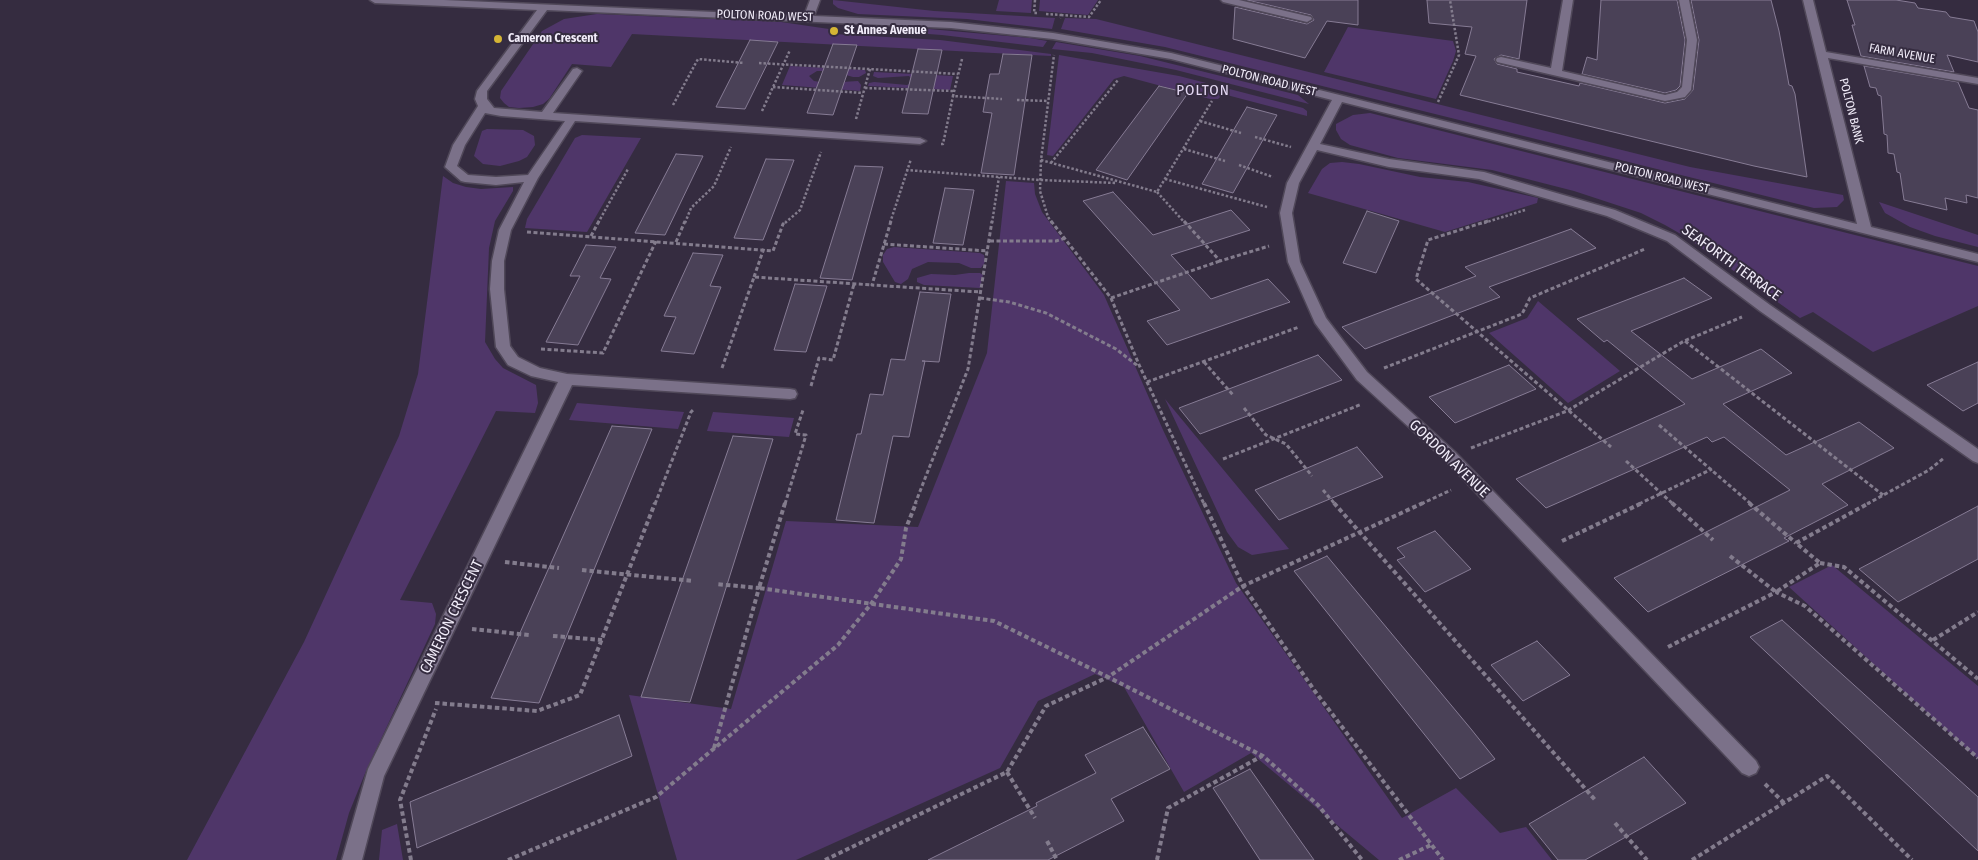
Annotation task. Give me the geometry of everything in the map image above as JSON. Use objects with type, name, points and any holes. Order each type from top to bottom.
[{"type":"street","name":"POLTON ROAD WEST","points":[[375,0],[493,3],[544,7],[951,25],[1053,36],[1171,56],[1978,258]]},
{"type":"street","points":[[808,18],[815,0]]},
{"type":"street","points":[[1226,0],[1307,19]]},
{"type":"street","points":[[1556,73],[1568,0]]},
{"type":"street","points":[[1501,60],[1665,98],[1681,94],[1687,88],[1692,40],[1684,0]]},
{"type":"street","name":"POLTON BANK","points":[[1808,0],[1865,229]]},
{"type":"street","points":[[544,7],[482,91],[481,99],[484,106],[490,111],[920,141]]},
{"type":"street","name":"FARM AVENUE","points":[[1822,54],[1978,81]]},
{"type":"street","points":[[546,116],[577,71]]},
{"type":"street","name":"GORDON AVENUE","points":[[1339,98],[1293,183],[1286,213],[1294,262],[1320,320],[1362,376],[1450,456],[1749,767]]},
{"type":"street","points":[[484,106],[459,145],[451,167],[465,178],[496,182],[532,178]]},
{"type":"street","points":[[572,118],[532,178],[505,230],[498,261],[497,289],[503,347],[513,361],[536,372],[567,379],[790,394]]},
{"type":"street","name":"SEAFORTH TERRACE","points":[[1312,149],[1389,163],[1480,175],[1544,192],[1611,213],[1671,238],[1765,308],[1978,457]]},
{"type":"street","name":"CAMERON CRESCENT","points":[[352,860],[375,775],[567,379]]},
{"type":"path","points":[[1061,15],[1089,17],[1100,0]]},
{"type":"path","points":[[1438,102],[1459,55],[1450,0]]},
{"type":"path","points":[[1053,36],[1046,51],[1054,51],[1040,180],[1040,191],[1048,217],[1111,298],[1140,367],[1243,586],[1314,690],[1443,860]]},
{"type":"path","points":[[754,130],[790,50]]},
{"type":"path","points":[[663,124],[698,59],[744,62]]},
{"type":"path","points":[[872,285],[906,170],[920,141],[943,144],[962,59]]},
{"type":"path","points":[[759,63],[958,74]]},
{"type":"path","points":[[851,136],[870,69]]},
{"type":"path","points":[[1052,162],[1118,80]]},
{"type":"path","points":[[773,87],[863,93]]},
{"type":"path","points":[[865,88],[954,91]]},
{"type":"path","points":[[953,96],[1002,99]]},
{"type":"path","points":[[1017,100],[1048,101]]},
{"type":"path","points":[[1157,192],[1212,101]]},
{"type":"path","points":[[1200,121],[1241,133]]},
{"type":"path","points":[[676,242],[691,208],[714,186],[738,129]]},
{"type":"path","points":[[505,230],[773,250],[783,224],[800,210],[828,135]]},
{"type":"path","points":[[1255,137],[1312,149]]},
{"type":"path","points":[[1184,149],[1225,161]]},
{"type":"path","points":[[1041,160],[1157,192],[1220,261]]},
{"type":"path","points":[[1239,165],[1293,183]]},
{"type":"path","points":[[591,236],[628,170]]},
{"type":"path","points":[[906,170],[1040,180],[1124,183]]},
{"type":"path","points":[[508,860],[656,797],[838,645],[871,604],[901,559],[906,528],[968,369],[999,177]]},
{"type":"path","points":[[1166,179],[1286,213]]},
{"type":"path","points":[[1544,192],[1542,204],[1428,240],[1416,279],[1611,447]]},
{"type":"path","points":[[990,241],[1056,241],[1066,238]]},
{"type":"path","points":[[1362,376],[1522,314],[1530,298],[1671,238]]},
{"type":"path","points":[[1111,298],[1289,240]]},
{"type":"path","points":[[503,347],[603,353],[656,241]]},
{"type":"path","points":[[884,244],[988,251]]},
{"type":"path","points":[[411,701],[537,712],[580,696],[691,412],[714,389],[764,248]]},
{"type":"path","points":[[754,277],[981,292]]},
{"type":"path","points":[[714,748],[759,588],[806,435],[795,434],[819,358],[833,360],[854,284]]},
{"type":"path","points":[[980,298],[1009,302],[1046,312],[1116,349],[1140,367]]},
{"type":"path","points":[[1450,456],[1567,410],[1684,341],[1765,308]]},
{"type":"path","points":[[1147,382],[1320,320]]},
{"type":"path","points":[[1684,341],[1884,495]]},
{"type":"path","points":[[1204,362],[1233,395]]},
{"type":"path","points":[[790,394],[808,396]]},
{"type":"path","points":[[1223,459],[1382,396]]},
{"type":"path","points":[[1244,408],[1266,435],[1286,444],[1312,476]]},
{"type":"path","points":[[1659,425],[1820,563],[1844,567],[1978,679]]},
{"type":"path","points":[[1796,543],[1929,470],[1961,445]]},
{"type":"path","points":[[1626,461],[1713,540]]},
{"type":"path","points":[[1541,551],[1712,469]]},
{"type":"path","points":[[824,860],[1007,772],[1046,706],[1108,677],[1243,586],[1472,480]]},
{"type":"path","points":[[1324,490],[1596,801]]},
{"type":"path","points":[[1730,556],[1776,592],[1805,606],[1978,758]]},
{"type":"path","points":[[480,560],[559,568]]},
{"type":"path","points":[[1645,659],[1776,592],[1820,563]]},
{"type":"path","points":[[582,570],[693,581]]},
{"type":"path","points":[[716,584],[759,588],[994,621],[1263,756],[1318,805],[1362,860]]},
{"type":"path","points":[[1933,640],[1978,612]]},
{"type":"path","points":[[447,626],[529,635]]},
{"type":"path","points":[[553,636],[602,640]]},
{"type":"path","points":[[411,860],[400,800],[438,704]]},
{"type":"path","points":[[1157,860],[1168,808],[1263,756]]},
{"type":"path","points":[[1007,772],[1035,818]]},
{"type":"path","points":[[1692,860],[1827,776],[1912,860]]},
{"type":"path","points":[[1615,823],[1647,860]]},
{"type":"path","points":[[1047,841],[1057,860]]},
{"type":"path","points":[[1399,860],[1430,844]]},
{"type":"shaded area","points":[[833,0],[934,11],[1055,18],[1052,29],[967,19],[858,14],[838,8],[833,4]]},
{"type":"shaded area","points":[[999,0],[1032,0],[1031,13],[996,11]]},
{"type":"shaded area","points":[[1040,0],[1098,0],[1088,15],[1039,11]]},
{"type":"shaded area","points":[[597,14],[781,22],[829,29],[834,34],[940,40],[1051,54],[1051,56],[632,34],[611,67],[572,64],[549,99],[543,104],[519,108],[509,107],[504,103],[500,98],[501,91],[542,31],[564,19]]},
{"type":"shaded area","points":[[1065,18],[1096,19],[1690,167],[1843,195],[1844,200],[1837,207],[1814,208],[1165,47],[1061,29]]},
{"type":"shaded area","points":[[1348,27],[1453,41],[1456,51],[1436,99],[1324,72]]},
{"type":"shaded area","points":[[929,29],[1047,41],[1043,47],[889,31]]},
{"type":"shaded area","points":[[1056,42],[1140,56],[1298,95],[1309,104],[1176,70],[1092,53],[1052,49]]},
{"type":"shaded area","points":[[1059,55],[1179,76],[1303,108],[1307,111],[1307,116],[1223,94],[1218,99],[1210,99],[1124,76],[1114,79],[1053,156],[1047,155]]},
{"type":"shaded area","points":[[790,66],[865,70],[866,73],[859,77],[853,77],[832,71],[817,71],[809,76],[814,81],[826,83],[858,81],[861,85],[860,91],[782,85]]},
{"type":"shaded area","points":[[874,72],[953,76],[950,90],[868,86],[869,83],[874,82],[907,85],[913,82],[909,76],[878,78],[873,76]]},
{"type":"shaded area","points":[[1370,113],[1978,266],[1978,306],[1873,352],[1813,312],[1800,318],[1686,237],[1641,213],[1574,191],[1492,170],[1398,158],[1350,145],[1341,139],[1336,130],[1336,124],[1353,115]]},
{"type":"shaded area","points":[[487,129],[523,130],[534,136],[535,145],[527,157],[519,161],[500,166],[483,164],[474,156],[482,131]]},
{"type":"shaded area","points":[[582,135],[641,138],[587,232],[525,228],[527,219],[575,138]]},
{"type":"shaded area","points":[[1342,162],[1420,177],[1468,182],[1538,198],[1537,203],[1445,232],[1308,193],[1322,169],[1330,163]]},
{"type":"shaded area","points":[[443,176],[453,183],[466,187],[481,189],[513,187],[513,191],[495,221],[489,248],[485,342],[503,368],[536,385],[538,403],[535,413],[496,411],[400,600],[432,603],[436,614],[435,624],[366,771],[349,813],[336,860],[187,860],[304,642],[399,436],[418,374]]},
{"type":"shaded area","points":[[1006,181],[1034,183],[1035,194],[1042,212],[1104,295],[1163,430],[1236,583],[1402,818],[1456,788],[1500,833],[1526,827],[1552,860],[1379,860],[1251,753],[1184,792],[1124,687],[1095,674],[1038,701],[1000,768],[796,860],[677,860],[629,695],[731,709],[786,521],[918,527],[987,353]]},
{"type":"shaded area","points":[[1879,202],[1978,235],[1978,247],[1935,236],[1910,227],[1885,213]]},
{"type":"shaded area","points":[[894,247],[980,253],[984,255],[985,262],[981,268],[971,268],[959,263],[928,262],[912,269],[908,279],[901,284],[895,282],[883,262],[883,255],[887,249]]},
{"type":"shaded area","points":[[980,273],[983,275],[980,288],[924,285],[917,282],[917,278],[931,274],[955,275]]},
{"type":"shaded area","points":[[1538,301],[1620,371],[1568,403],[1489,333],[1527,318]]},
{"type":"shaded area","points":[[1165,399],[1289,549],[1252,555],[1238,547],[1227,532]]},
{"type":"shaded area","points":[[577,403],[684,412],[678,429],[569,420]]},
{"type":"shaded area","points":[[713,412],[794,418],[789,437],[707,431]]},
{"type":"shaded area","points":[[1832,565],[1978,686],[1978,759],[1789,587]]},
{"type":"shaded area","points":[[397,824],[403,860],[379,860],[382,830]]},
{"type":"building","points":[[1247,0],[1358,0],[1358,25],[1327,21],[1305,58],[1233,39],[1235,7],[1307,24],[1314,20],[1311,15]]},
{"type":"building","points":[[1427,0],[1527,0],[1519,59],[1501,55],[1494,59],[1497,64],[1517,69],[1517,72],[1579,86],[1580,83],[1665,103],[1685,99],[1693,90],[1699,40],[1691,0],[1771,0],[1789,85],[1792,86],[1795,94],[1807,177],[1460,95],[1476,56],[1465,54],[1472,27],[1429,23]]},
{"type":"building","points":[[1601,0],[1677,0],[1685,40],[1680,86],[1676,90],[1665,93],[1582,74],[1587,57],[1597,60]]},
{"type":"building","points":[[1847,0],[1896,0],[1915,3],[1918,8],[1946,12],[1950,17],[1974,21],[1978,32],[1978,62],[1947,55],[1954,72],[1861,56],[1852,25],[1855,25]]},
{"type":"building","points":[[750,40],[778,42],[745,109],[716,107]]},
{"type":"building","points":[[833,44],[857,45],[833,115],[807,113]]},
{"type":"building","points":[[918,49],[942,50],[928,114],[902,113]]},
{"type":"building","points":[[1003,54],[1032,55],[1014,175],[981,173],[992,113],[983,112],[990,74],[999,74]]},
{"type":"building","points":[[1864,66],[1958,82],[1969,108],[1978,110],[1978,198],[1966,195],[1967,203],[1945,198],[1947,210],[1904,200],[1900,173],[1897,172],[1894,154],[1888,153],[1887,135],[1884,134],[1881,96],[1878,95],[1876,88],[1870,87]]},
{"type":"building","points":[[1159,86],[1188,93],[1127,180],[1096,170]]},
{"type":"building","points":[[1247,107],[1277,115],[1233,193],[1202,184]]},
{"type":"building","points":[[676,154],[703,156],[665,235],[635,233]]},
{"type":"building","points":[[766,159],[794,160],[763,240],[734,238]]},
{"type":"building","points":[[855,166],[883,167],[852,280],[820,278]]},
{"type":"building","points":[[945,188],[974,190],[963,245],[933,243]]},
{"type":"building","points":[[1113,192],[1153,235],[1231,210],[1250,230],[1171,255],[1211,299],[1268,279],[1290,302],[1167,345],[1147,321],[1180,310],[1083,201]]},
{"type":"building","points":[[1367,211],[1399,221],[1376,273],[1343,263]]},
{"type":"building","points":[[1571,229],[1596,248],[1489,287],[1500,297],[1365,349],[1342,327],[1476,276],[1465,267]]},
{"type":"building","points":[[586,245],[616,247],[600,278],[611,279],[578,345],[546,342],[580,276],[570,276]]},
{"type":"building","points":[[693,253],[723,255],[710,286],[721,287],[694,354],[661,351],[676,317],[664,316]]},
{"type":"building","points":[[1684,278],[1712,298],[1631,331],[1692,379],[1761,349],[1792,373],[1723,404],[1786,455],[1859,422],[1894,448],[1822,484],[1848,505],[1784,538],[1789,541],[1648,612],[1614,578],[1790,490],[1724,437],[1712,442],[1707,437],[1546,508],[1516,479],[1685,404],[1607,340],[1604,342],[1577,319]]},
{"type":"building","points":[[795,284],[827,286],[806,352],[774,350]]},
{"type":"building","points":[[920,292],[951,294],[939,362],[925,361],[909,437],[893,436],[874,523],[836,520],[857,434],[861,434],[870,394],[883,395],[891,359],[905,360]]},
{"type":"building","points":[[1318,355],[1342,380],[1200,434],[1179,408]]},
{"type":"building","points":[[1978,362],[1978,403],[1963,411],[1927,385]]},
{"type":"building","points":[[1509,365],[1536,389],[1455,423],[1429,397]]},
{"type":"building","points":[[612,426],[652,429],[539,703],[491,698]]},
{"type":"building","points":[[733,436],[773,439],[690,702],[641,697]]},
{"type":"building","points":[[1357,447],[1383,477],[1279,520],[1255,490]]},
{"type":"building","points":[[1978,506],[1978,559],[1898,602],[1859,569]]},
{"type":"building","points":[[1435,531],[1471,569],[1425,592],[1397,560],[1405,557],[1397,548]]},
{"type":"building","points":[[1327,556],[1495,759],[1460,779],[1294,571]]},
{"type":"building","points":[[1782,620],[1978,797],[1978,851],[1750,637]]},
{"type":"building","points":[[1537,641],[1570,675],[1523,701],[1491,665]]},
{"type":"building","points":[[619,715],[632,756],[417,848],[410,802]]},
{"type":"building","points":[[1143,727],[1170,769],[1111,799],[1124,821],[1048,860],[928,860],[1037,806],[1036,803],[1096,773],[1085,755]]},
{"type":"building","points":[[1644,757],[1686,803],[1585,860],[1558,860],[1529,824]]},
{"type":"building","points":[[1250,769],[1314,860],[1260,860],[1213,788]]},
{"type":"place","name":"St Annes Avenue","points":[[834,31]]},
{"type":"place","name":"Cameron Crescent","points":[[498,39]]},
{"type":"district","name":"POLTON","points":[[1203,91]]}]
